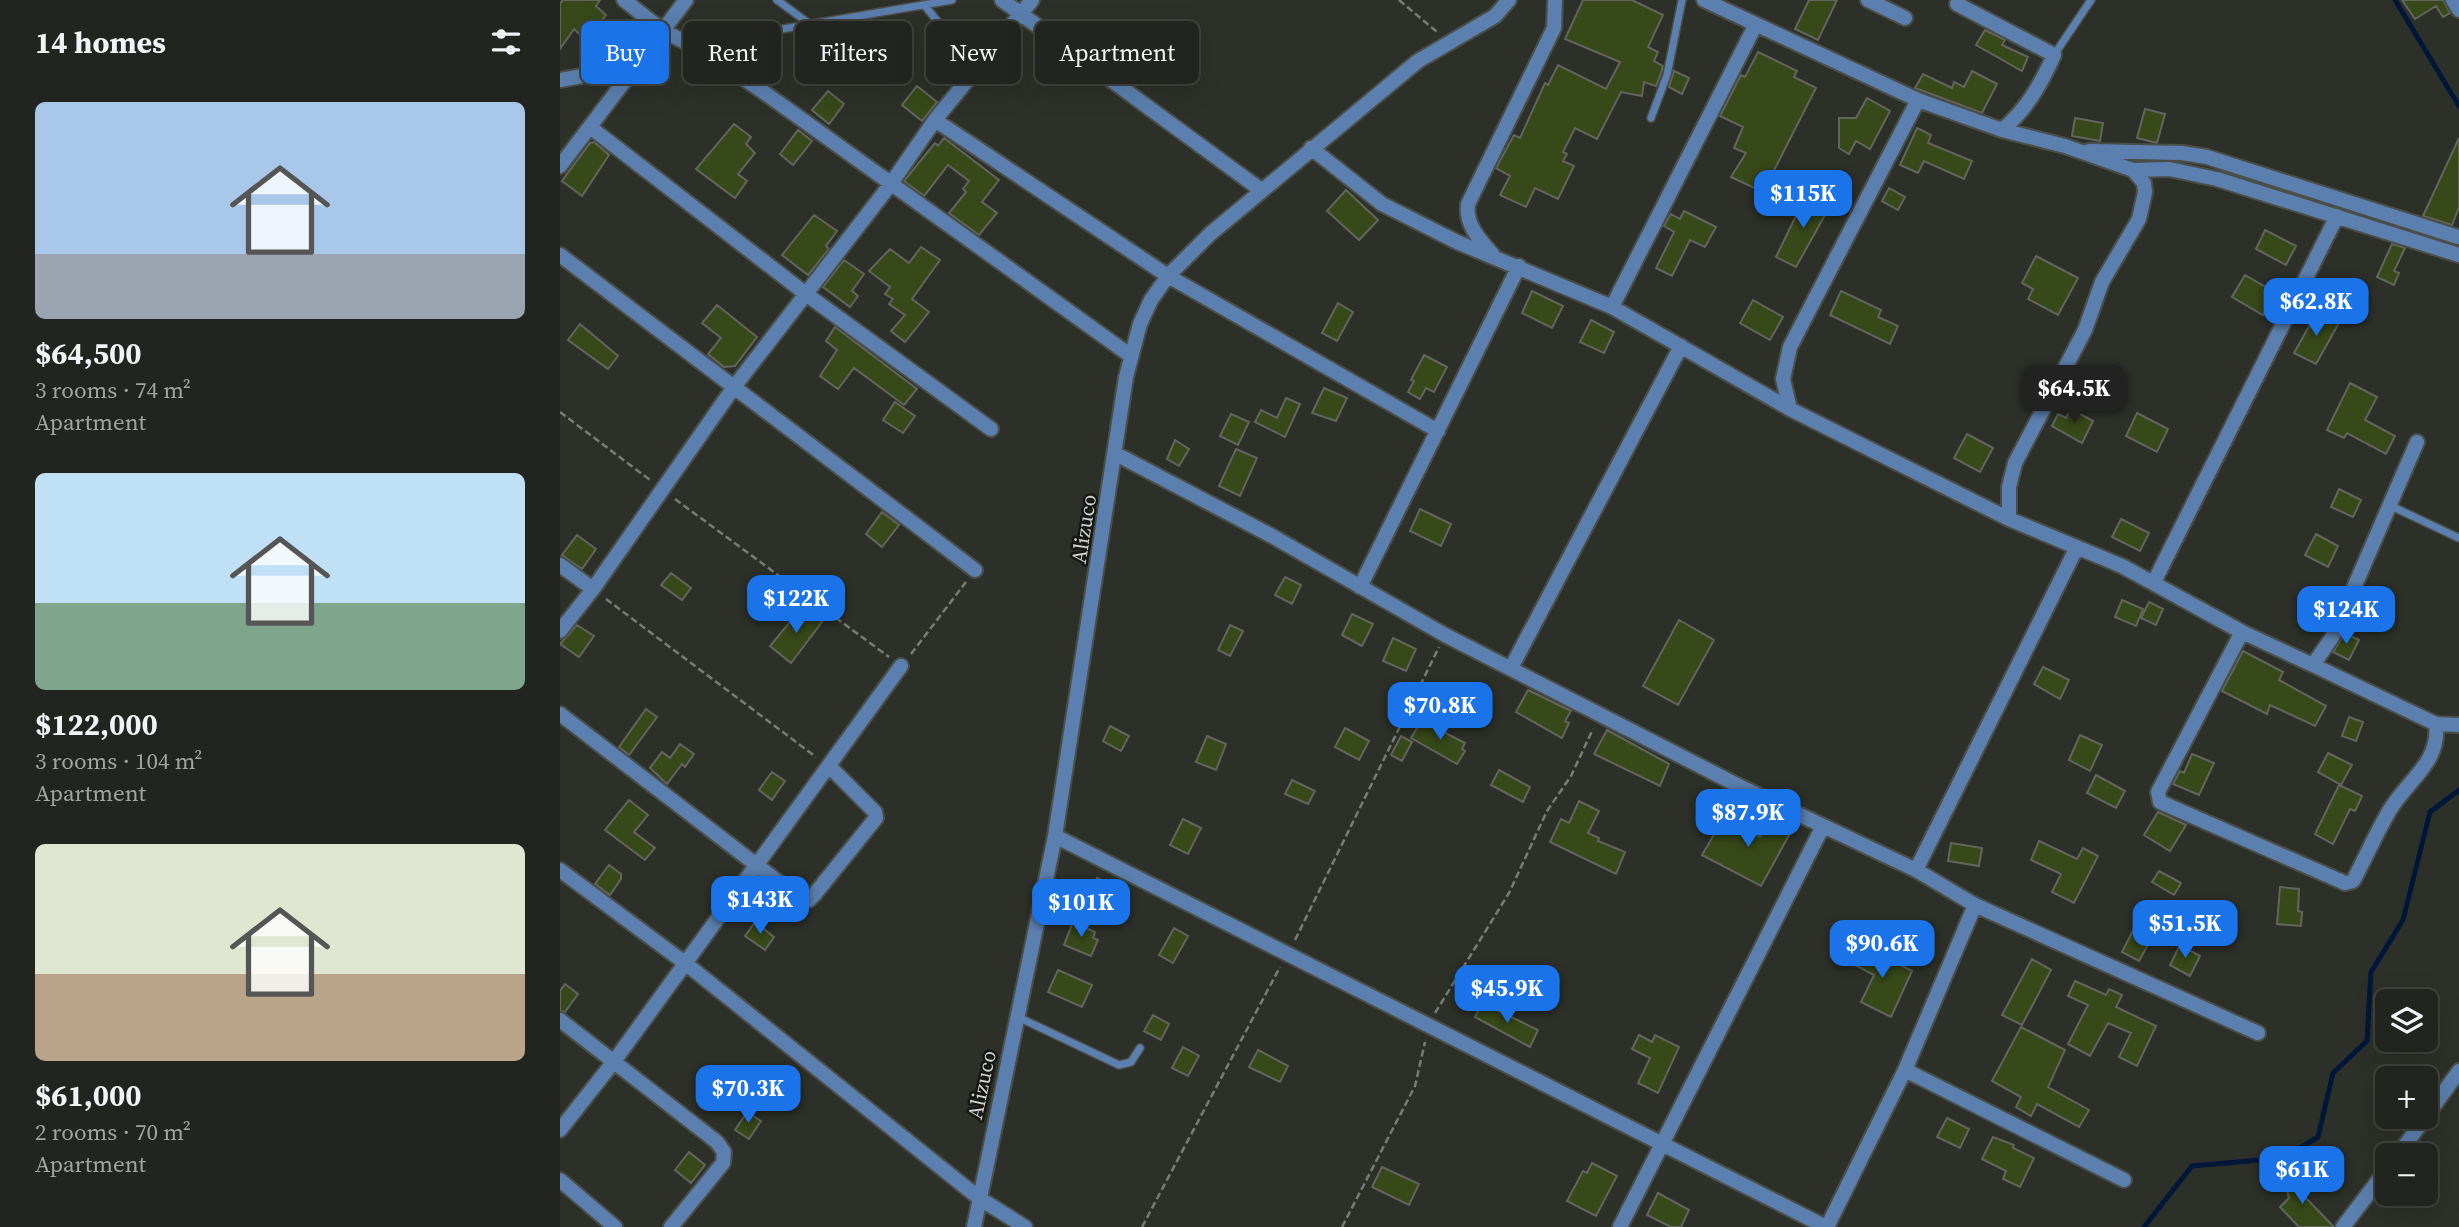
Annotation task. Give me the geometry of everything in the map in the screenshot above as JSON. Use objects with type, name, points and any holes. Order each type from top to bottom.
[{"type":"street","points":[[624,0],[651,21]]},
{"type":"street","points":[[669,21],[686,0]]},
{"type":"street","points":[[1002,0],[1261,190]]},
{"type":"street","points":[[1014,21],[1032,0]]},
{"type":"street","name":"Alizuco","points":[[974,1227],[1055,836],[1126,377],[1151,299],[1168,276],[1311,148],[1418,61],[1494,16],[1509,0]]},
{"type":"street","points":[[1493,257],[1466,215],[1468,204],[1554,28],[1555,0]]},
{"type":"street","points":[[1704,0],[1918,100],[2002,130],[2133,170],[2169,169],[2217,179],[2459,255]]},
{"type":"street","points":[[1868,0],[1905,18]]},
{"type":"street","points":[[2453,0],[2459,10]]},
{"type":"street","points":[[1956,4],[2054,55],[2036,92],[2018,117],[2002,130]]},
{"type":"street","points":[[1612,307],[1756,24]]},
{"type":"street","points":[[560,80],[581,76]]},
{"type":"street","points":[[560,166],[622,84]]},
{"type":"street","points":[[752,84],[1132,356]]},
{"type":"street","points":[[560,631],[593,589],[733,387],[890,185],[963,84]]},
{"type":"street","points":[[1790,409],[1783,379],[1790,347],[1918,100]]},
{"type":"street","points":[[935,120],[1168,276],[1438,431]]},
{"type":"street","points":[[590,127],[806,294],[991,429]]},
{"type":"street","points":[[1311,148],[1382,204],[1457,242],[1612,307],[1790,409],[2009,519],[2154,582],[2242,632],[2437,724],[2459,725]]},
{"type":"street","points":[[2081,152],[2122,150],[2207,157],[2458,237]]},
{"type":"street","points":[[2009,519],[2009,487],[2015,463],[2085,330],[2102,282],[2139,219],[2145,192],[2144,183],[2133,170]]},
{"type":"street","points":[[2154,582],[2337,216]]},
{"type":"street","points":[[560,255],[975,570]]},
{"type":"street","points":[[1360,587],[1519,267]]},
{"type":"street","points":[[1511,668],[1681,346]]},
{"type":"street","points":[[2313,665],[2333,636],[2417,442]]},
{"type":"street","points":[[1116,454],[1272,536],[1445,635],[1823,826],[1916,870],[1975,905],[2258,1033]]},
{"type":"street","points":[[1916,870],[2077,547]]},
{"type":"street","points":[[560,565],[593,589]]},
{"type":"street","points":[[2242,632],[2158,792],[2160,802],[2345,883],[2353,881],[2392,807],[2431,758],[2438,739],[2437,724]]},
{"type":"street","points":[[560,1130],[615,1060],[901,666]]},
{"type":"street","points":[[560,714],[802,900],[809,900],[873,824],[874,812],[830,767]]},
{"type":"street","points":[[1620,1227],[1823,826]]},
{"type":"street","points":[[1055,836],[1827,1227],[1905,1070],[1975,905]]},
{"type":"street","points":[[560,870],[685,963],[979,1198],[1026,1227]]},
{"type":"street","points":[[560,1020],[615,1060],[717,1142],[724,1152],[723,1163],[671,1227]]},
{"type":"street","points":[[1905,1070],[2124,1180]]},
{"type":"street","points":[[2407,1143],[2459,1071]]},
{"type":"street","points":[[560,1180],[615,1227]]},
{"type":"street","points":[[2343,1227],[2375,1185]]},
{"type":"lane","points":[[777,0],[806,21]]},
{"type":"lane","points":[[835,21],[952,0]]},
{"type":"lane","points":[[1651,118],[1667,75],[1682,0]]},
{"type":"lane","points":[[2054,55],[2091,0]]},
{"type":"lane","points":[[925,6],[937,21]]},
{"type":"lane","points":[[2388,504],[2459,538]]},
{"type":"lane","points":[[1017,1016],[1119,1065],[1131,1062],[1140,1048]]},
{"type":"path","points":[[1399,0],[1450,42]]},
{"type":"path","points":[[560,412],[901,666],[975,570]]},
{"type":"path","points":[[593,589],[830,767]]},
{"type":"path","points":[[1142,1227],[1287,954],[1445,635]]},
{"type":"path","points":[[1342,1227],[1415,1086],[1428,1025],[1509,893],[1546,811],[1571,776],[1601,713]]},
{"type":"building","points":[[563,0],[600,0],[596,6],[606,15],[601,21],[581,21],[581,35],[574,29],[560,49],[560,4]]},
{"type":"building","points":[[1583,0],[1632,0],[1663,15],[1648,47],[1658,52],[1654,61],[1663,66],[1656,86],[1644,82],[1642,96],[1621,92],[1597,139],[1575,128],[1563,152],[1567,154],[1563,161],[1574,166],[1558,199],[1535,188],[1526,207],[1500,195],[1510,176],[1496,168],[1514,135],[1520,138],[1545,83],[1548,85],[1558,65],[1606,89],[1620,62],[1565,39]]},
{"type":"building","points":[[1809,0],[1837,0],[1818,40],[1795,29]]},
{"type":"building","points":[[2402,0],[2443,0],[2450,13],[2443,17],[2436,6],[2415,19]]},
{"type":"building","points":[[1985,30],[2005,40],[2002,45],[2028,57],[2022,71],[1976,45]]},
{"type":"building","points":[[1758,52],[1797,71],[1794,77],[1816,88],[1763,192],[1731,177],[1746,153],[1734,148],[1743,127],[1720,116],[1741,75],[1745,77]]},
{"type":"building","points":[[1674,71],[1689,78],[1682,94],[1669,87]]},
{"type":"building","points":[[1972,71],[1997,84],[1982,113],[1915,88],[1923,74],[1952,88],[1954,82],[1964,87]]},
{"type":"building","points":[[917,86],[937,102],[922,121],[902,105]]},
{"type":"building","points":[[828,91],[844,104],[829,124],[812,110]]},
{"type":"building","points":[[1867,98],[1890,111],[1870,149],[1856,141],[1849,154],[1839,148],[1839,118],[1856,118]]},
{"type":"building","points":[[2145,109],[2165,114],[2157,143],[2137,138]]},
{"type":"building","points":[[2075,118],[2103,123],[2100,141],[2072,136]]},
{"type":"building","points":[[734,124],[751,137],[746,144],[755,153],[738,174],[747,181],[735,198],[696,169]]},
{"type":"building","points":[[1917,128],[1931,135],[1928,143],[1972,161],[1964,179],[1924,161],[1918,173],[1900,165]]},
{"type":"building","points":[[798,130],[812,141],[793,165],[780,154]]},
{"type":"building","points":[[944,138],[999,180],[982,202],[997,213],[979,235],[949,213],[966,192],[963,189],[969,181],[948,165],[924,196],[904,181],[935,143],[938,146]]},
{"type":"building","points":[[2459,138],[2459,207],[2452,225],[2423,216]]},
{"type":"building","points":[[594,142],[609,155],[582,196],[562,181],[590,143]]},
{"type":"building","points":[[1889,188],[1905,197],[1898,210],[1882,201]]},
{"type":"building","points":[[1346,190],[1378,220],[1359,240],[1327,211]]},
{"type":"building","points":[[1807,193],[1830,206],[1796,267],[1776,257]]},
{"type":"building","points":[[1684,211],[1716,227],[1705,247],[1690,240],[1672,276],[1656,268],[1674,232],[1664,226],[1671,214],[1680,219]]},
{"type":"building","points":[[814,215],[837,231],[826,246],[829,249],[808,275],[782,255]]},
{"type":"building","points":[[2265,230],[2296,246],[2286,265],[2256,249]]},
{"type":"building","points":[[2392,244],[2405,248],[2394,271],[2399,273],[2394,285],[2377,277]]},
{"type":"building","points":[[921,247],[940,260],[912,299],[929,312],[905,342],[891,331],[905,315],[889,304],[893,299],[885,294],[890,287],[869,271],[890,249],[909,263]]},
{"type":"building","points":[[2036,256],[2078,278],[2058,315],[2028,299],[2033,289],[2022,283]]},
{"type":"building","points":[[844,260],[864,274],[852,291],[858,296],[850,307],[823,287]]},
{"type":"building","points":[[2245,275],[2269,289],[2265,297],[2271,300],[2263,315],[2232,297]]},
{"type":"building","points":[[1532,291],[1563,306],[1552,328],[1522,313]]},
{"type":"building","points":[[1841,291],[1881,310],[1878,317],[1898,326],[1890,344],[1830,315]]},
{"type":"building","points":[[1753,300],[1783,317],[1770,340],[1740,323]]},
{"type":"building","points":[[1338,303],[1353,312],[1337,341],[1322,333]]},
{"type":"building","points":[[717,305],[757,337],[735,366],[724,367],[708,354],[721,338],[702,323]]},
{"type":"building","points":[[2317,312],[2339,323],[2316,364],[2294,353]]},
{"type":"building","points":[[1591,320],[1614,332],[1604,353],[1580,342]]},
{"type":"building","points":[[580,324],[618,356],[608,369],[568,340]]},
{"type":"building","points":[[835,327],[917,389],[904,405],[854,368],[838,389],[820,376],[837,350],[826,341]]},
{"type":"building","points":[[1424,355],[1447,367],[1434,392],[1426,388],[1420,399],[1408,392]]},
{"type":"building","points":[[2350,383],[2377,397],[2365,420],[2395,436],[2386,454],[2347,433],[2344,438],[2327,430]]},
{"type":"building","points":[[1324,388],[1347,398],[1336,421],[1312,413]]},
{"type":"building","points":[[1286,398],[1300,404],[1285,437],[1255,422],[1261,410],[1277,418]]},
{"type":"building","points":[[895,402],[915,416],[903,433],[883,420]]},
{"type":"building","points":[[2071,409],[2093,421],[2082,443],[2052,426],[2058,414],[2066,418]]},
{"type":"building","points":[[2137,413],[2168,429],[2157,452],[2126,436]]},
{"type":"building","points":[[1231,414],[1249,422],[1238,445],[1220,436]]},
{"type":"building","points":[[1967,434],[1993,448],[1980,472],[1954,458]]},
{"type":"building","points":[[1175,440],[1189,449],[1179,466],[1167,459]]},
{"type":"building","points":[[1236,449],[1257,458],[1240,496],[1219,486]]},
{"type":"building","points":[[2339,489],[2361,500],[2353,517],[2331,507]]},
{"type":"building","points":[[1420,509],[1451,524],[1441,546],[1410,531]]},
{"type":"building","points":[[882,512],[899,525],[882,547],[866,534]]},
{"type":"building","points":[[2121,519],[2149,533],[2140,551],[2112,537]]},
{"type":"building","points":[[2316,534],[2338,546],[2328,567],[2305,555]]},
{"type":"building","points":[[577,535],[596,549],[582,569],[562,555]]},
{"type":"building","points":[[671,573],[691,588],[682,600],[661,585]]},
{"type":"building","points":[[1285,577],[1301,585],[1292,604],[1275,595]]},
{"type":"building","points":[[2122,600],[2143,609],[2136,626],[2115,617]]},
{"type":"building","points":[[2149,602],[2163,609],[2156,625],[2141,618]]},
{"type":"building","points":[[802,607],[822,622],[791,663],[770,646]]},
{"type":"building","points":[[1352,614],[1373,624],[1362,646],[1342,635]]},
{"type":"building","points":[[1679,620],[1714,640],[1678,705],[1643,686]]},
{"type":"building","points":[[577,625],[594,636],[579,657],[560,644]]},
{"type":"building","points":[[1230,625],[1243,631],[1230,656],[1218,650]]},
{"type":"building","points":[[2345,633],[2359,640],[2349,660],[2333,652]]},
{"type":"building","points":[[1393,638],[1416,649],[1406,671],[1383,661]]},
{"type":"building","points":[[2243,651],[2283,672],[2279,680],[2326,706],[2315,726],[2270,705],[2267,714],[2222,691]]},
{"type":"building","points":[[2043,667],[2069,680],[2060,699],[2034,684]]},
{"type":"building","points":[[1528,690],[1571,711],[1565,721],[1569,723],[1562,738],[1516,712]]},
{"type":"building","points":[[646,709],[657,717],[629,755],[619,747]]},
{"type":"building","points":[[2349,717],[2363,722],[2356,741],[2342,736]]},
{"type":"building","points":[[1426,723],[1465,743],[1462,749],[1465,751],[1457,764],[1411,738],[1419,725],[1424,727]]},
{"type":"building","points":[[1110,726],[1129,736],[1121,751],[1103,741]]},
{"type":"building","points":[[1345,728],[1369,741],[1359,760],[1335,747]]},
{"type":"building","points":[[1607,730],[1669,764],[1660,786],[1594,754]]},
{"type":"building","points":[[2080,735],[2102,745],[2090,771],[2069,760]]},
{"type":"building","points":[[1207,736],[1226,744],[1216,770],[1196,762]]},
{"type":"building","points":[[1401,736],[1412,742],[1402,761],[1391,755]]},
{"type":"building","points":[[680,744],[694,754],[685,767],[682,764],[667,784],[650,768],[662,752],[670,758]]},
{"type":"building","points":[[2328,753],[2352,765],[2341,785],[2318,772]]},
{"type":"building","points":[[2192,754],[2214,763],[2199,795],[2173,784],[2180,771],[2184,773]]},
{"type":"building","points":[[1499,770],[1530,787],[1523,802],[1491,785]]},
{"type":"building","points":[[772,772],[785,781],[772,800],[759,790]]},
{"type":"building","points":[[2096,775],[2125,791],[2116,808],[2087,793]]},
{"type":"building","points":[[1292,780],[1315,791],[1308,804],[1285,794]]},
{"type":"building","points":[[2339,785],[2362,796],[2355,811],[2350,809],[2333,844],[2315,834]]},
{"type":"building","points":[[629,800],[648,815],[634,832],[655,848],[645,860],[605,830]]},
{"type":"building","points":[[1579,801],[1599,811],[1588,833],[1599,838],[1598,841],[1625,852],[1616,874],[1550,842],[1561,819],[1569,823]]},
{"type":"building","points":[[2158,812],[2186,825],[2170,851],[2144,835]]},
{"type":"building","points":[[1770,816],[1793,828],[1761,886],[1702,855],[1723,819],[1760,837]]},
{"type":"building","points":[[1183,819],[1201,828],[1188,854],[1170,845]]},
{"type":"building","points":[[2039,841],[2077,859],[2083,848],[2098,856],[2074,903],[2052,892],[2061,874],[2031,860]]},
{"type":"building","points":[[1951,843],[1982,848],[1979,866],[1948,861]]},
{"type":"building","points":[[609,865],[621,874],[621,879],[610,895],[595,884]]},
{"type":"building","points":[[2159,871],[2181,883],[2174,895],[2152,882]]},
{"type":"building","points":[[1097,878],[1121,889],[1112,909],[1088,898]]},
{"type":"building","points":[[2280,887],[2299,889],[2298,911],[2302,912],[2301,926],[2277,924]]},
{"type":"building","points":[[2141,915],[2159,925],[2139,961],[2122,952]]},
{"type":"building","points":[[755,922],[774,937],[765,950],[745,936]]},
{"type":"building","points":[[1073,922],[1095,932],[1093,938],[1098,940],[1091,956],[1064,945]]},
{"type":"building","points":[[1174,928],[1188,936],[1173,963],[1159,955]]},
{"type":"building","points":[[1863,945],[1912,971],[1891,1017],[1861,1002],[1874,975],[1853,964]]},
{"type":"building","points":[[2180,945],[2200,956],[2190,976],[2170,965]]},
{"type":"building","points":[[2032,959],[2051,970],[2022,1025],[2002,1015]]},
{"type":"building","points":[[1058,970],[1092,985],[1082,1007],[1048,992]]},
{"type":"building","points":[[2075,981],[2106,995],[2109,989],[2122,995],[2116,1007],[2156,1026],[2137,1066],[2119,1057],[2131,1033],[2108,1023],[2090,1056],[2068,1044],[2088,1005],[2068,996]]},
{"type":"building","points":[[565,984],[578,994],[565,1012],[560,1011],[560,991]]},
{"type":"building","points":[[1482,1003],[1538,1030],[1530,1047],[1475,1017]]},
{"type":"building","points":[[1153,1015],[1169,1024],[1161,1040],[1144,1031]]},
{"type":"building","points":[[2021,1027],[2065,1050],[2048,1087],[2089,1110],[2079,1127],[2037,1104],[2031,1116],[2016,1107],[2021,1097],[1992,1081]]},
{"type":"building","points":[[1639,1035],[1652,1042],[1655,1035],[1679,1047],[1658,1093],[1638,1083],[1650,1058],[1632,1049]]},
{"type":"building","points":[[1183,1047],[1199,1056],[1188,1076],[1172,1068]]},
{"type":"building","points":[[1258,1050],[1288,1066],[1280,1082],[1249,1067]]},
{"type":"building","points":[[712,1066],[731,1081],[721,1094],[703,1080]]},
{"type":"building","points":[[747,1112],[761,1121],[749,1139],[735,1130]]},
{"type":"building","points":[[1947,1118],[1969,1129],[1960,1148],[1937,1137]]},
{"type":"building","points":[[1993,1137],[2014,1145],[2013,1148],[2034,1158],[2020,1187],[2003,1179],[2006,1171],[1982,1159]]},
{"type":"building","points":[[689,1152],[705,1165],[691,1183],[675,1170]]},
{"type":"building","points":[[1592,1163],[1617,1176],[1596,1216],[1567,1201],[1583,1171],[1587,1173]]},
{"type":"building","points":[[1382,1167],[1419,1184],[1409,1205],[1372,1187]]},
{"type":"building","points":[[2297,1174],[2303,1195],[2334,1227],[2299,1227],[2280,1207],[2289,1198],[2283,1177]]},
{"type":"building","points":[[1658,1193],[1689,1210],[1681,1227],[1671,1227],[1647,1215]]},
{"type":"waterway","points":[[2395,0],[2459,106]]},
{"type":"waterway","points":[[2144,1227],[2192,1166],[2284,1158],[2318,1137],[2333,1073],[2367,1041],[2371,972],[2403,920],[2430,812],[2459,790]]}]
